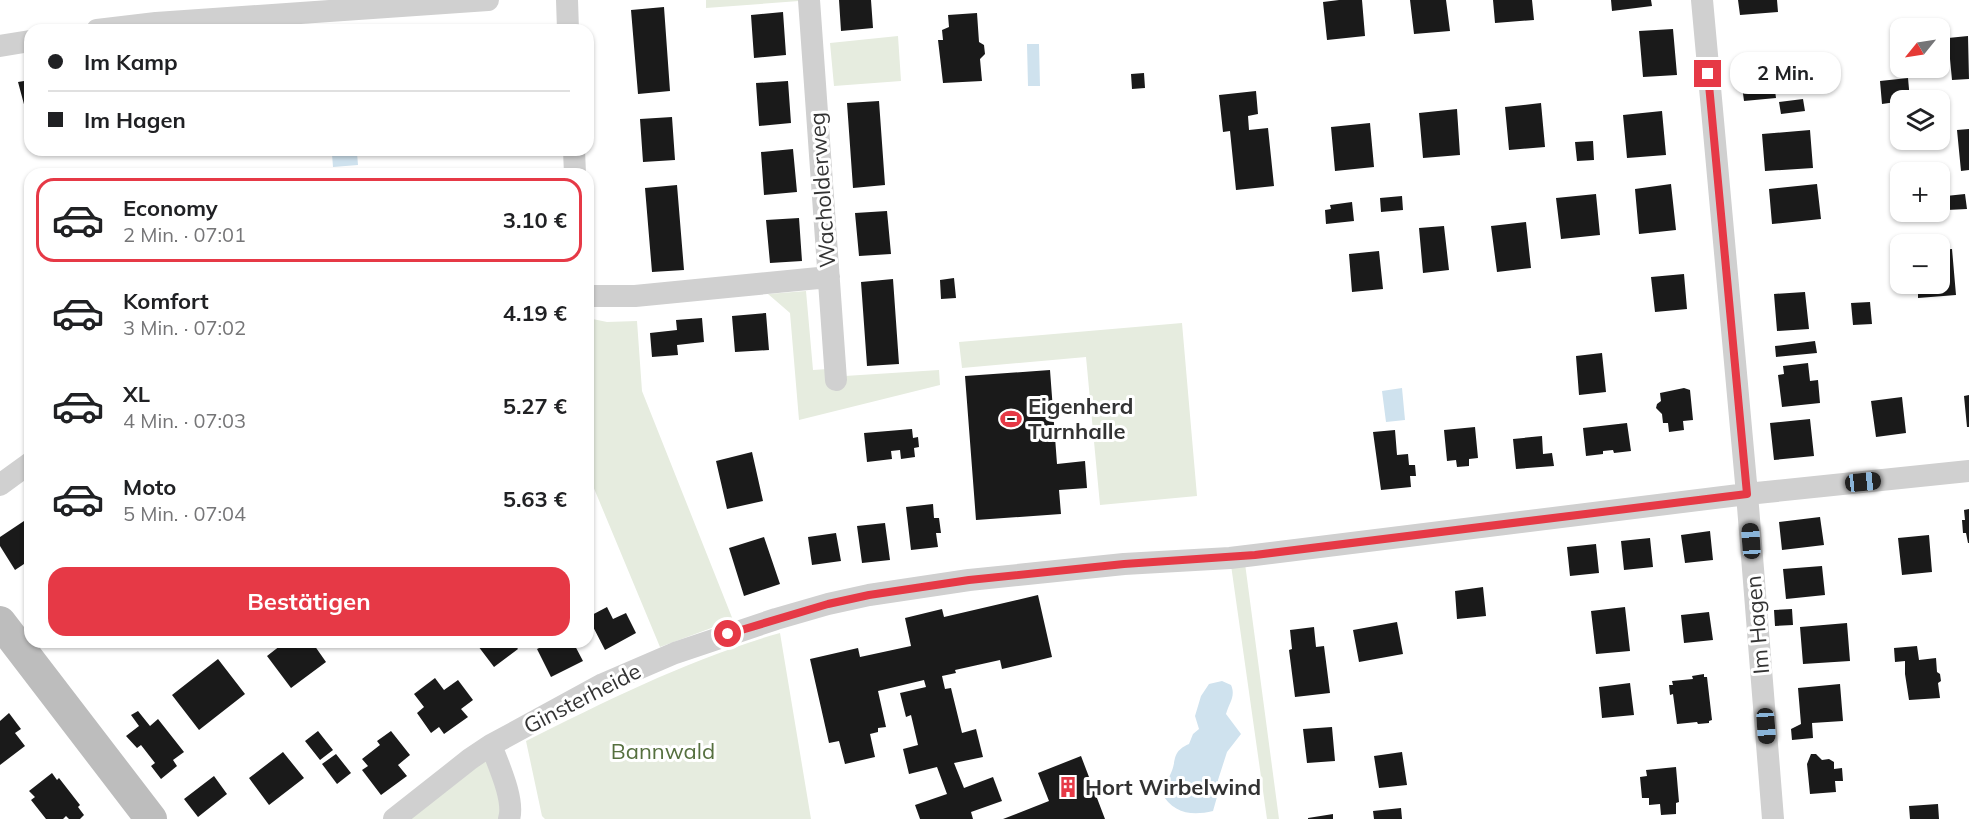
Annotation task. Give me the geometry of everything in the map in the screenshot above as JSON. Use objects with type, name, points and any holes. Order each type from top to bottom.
[{"type":"street","points":[[148,24],[488,0]]},
{"type":"street","points":[[567,0],[568,24]]},
{"type":"street","name":"Wacholderweg","points":[[809,0],[836,380]]},
{"type":"street","name":"Im Hagen","points":[[1702,0],[1747,494],[1773,819]]},
{"type":"street","points":[[0,46],[24,42]]},
{"type":"street","points":[[594,296],[635,296],[829,277]]},
{"type":"street","points":[[0,484],[24,467]]},
{"type":"street","name":"Ginsterheide","points":[[394,819],[491,745],[603,684],[675,653],[776,619],[869,595],[969,580],[1124,564],[1255,555],[1747,494],[1969,471]]},
{"type":"street","points":[[0,621],[151,819]]},
{"type":"street","points":[[491,745],[506,786],[511,813],[509,819]]},
{"type":"green space","points":[[706,0],[799,0],[799,1],[706,8]]},
{"type":"green space","points":[[898,36],[901,81],[834,86],[830,43]]},
{"type":"green space","points":[[806,291],[813,370],[828,369],[829,377],[939,370],[940,385],[799,420],[790,313],[768,294]]},
{"type":"green space","points":[[594,319],[607,322],[637,321],[642,391],[733,620],[660,647],[594,488]]},
{"type":"green space","points":[[1182,323],[1197,496],[1100,505],[1086,357],[962,368],[959,342]]},
{"type":"green space","points":[[1244,556],[1279,819],[1267,819],[1230,558]]},
{"type":"green space","name":"Bannwald","points":[[780,633],[811,819],[545,819],[542,816],[526,741],[619,695],[683,667]]},
{"type":"green space","points":[[491,745],[509,819],[394,819]]},
{"type":"water","points":[[1027,44],[1039,44],[1040,86],[1028,86]]},
{"type":"water","points":[[332,156],[357,156],[358,165],[333,167]]},
{"type":"water","points":[[1402,388],[1405,420],[1386,422],[1382,391]]},
{"type":"water","points":[[1222,681],[1231,685],[1232,689],[1226,714],[1241,734],[1227,752],[1218,780],[1219,790],[1213,811],[1184,812],[1171,805],[1161,792],[1171,773],[1177,753],[1189,744],[1193,734],[1199,729],[1195,716],[1201,696],[1209,684]]},
{"type":"building","points":[[839,0],[871,0],[873,28],[841,31]]},
{"type":"building","points":[[1362,0],[1365,36],[1327,40],[1323,2]]},
{"type":"building","points":[[1410,0],[1446,0],[1450,31],[1414,34]]},
{"type":"building","points":[[1493,0],[1532,0],[1534,20],[1495,23]]},
{"type":"building","points":[[1611,0],[1651,0],[1652,6],[1612,11]]},
{"type":"building","points":[[1738,0],[1777,0],[1778,12],[1740,15]]},
{"type":"building","points":[[664,7],[670,91],[638,94],[631,10]]},
{"type":"building","points":[[783,12],[786,55],[754,58],[751,15]]},
{"type":"building","points":[[977,13],[979,42],[984,45],[985,54],[980,59],[982,81],[943,83],[938,40],[943,40],[942,30],[949,27],[948,15]]},
{"type":"building","points":[[1673,29],[1677,75],[1643,77],[1639,31]]},
{"type":"building","points":[[1968,36],[1969,79],[1952,80],[1950,38]]},
{"type":"building","points":[[1772,68],[1776,98],[1744,101],[1740,71]]},
{"type":"building","points":[[1144,73],[1145,88],[1132,89],[1131,74]]},
{"type":"building","points":[[1908,78],[1909,90],[1890,90],[1890,103],[1882,104],[1880,81]]},
{"type":"building","points":[[24,81],[24,104],[18,82]]},
{"type":"building","points":[[788,81],[791,123],[759,126],[756,83]]},
{"type":"building","points":[[1256,91],[1258,114],[1248,116],[1249,130],[1268,128],[1274,186],[1236,190],[1230,131],[1223,132],[1219,95]]},
{"type":"building","points":[[1803,99],[1805,111],[1781,114],[1779,102]]},
{"type":"building","points":[[879,101],[885,185],[853,188],[847,103]]},
{"type":"building","points":[[1541,103],[1545,147],[1509,150],[1505,107]]},
{"type":"building","points":[[1457,109],[1460,155],[1423,158],[1419,113]]},
{"type":"building","points":[[1662,111],[1666,155],[1627,158],[1623,115]]},
{"type":"building","points":[[672,117],[675,160],[643,162],[640,119]]},
{"type":"building","points":[[1370,123],[1374,167],[1335,171],[1331,127]]},
{"type":"building","points":[[1969,129],[1969,170],[1961,171],[1957,130]]},
{"type":"building","points":[[1810,130],[1813,168],[1765,171],[1762,134]]},
{"type":"building","points":[[1593,141],[1594,160],[1577,161],[1575,142]]},
{"type":"building","points":[[793,149],[797,192],[764,195],[761,152]]},
{"type":"building","points":[[1671,184],[1676,230],[1639,234],[1635,189]]},
{"type":"building","points":[[1817,184],[1821,219],[1772,224],[1769,189]]},
{"type":"building","points":[[677,185],[684,270],[652,272],[645,188]]},
{"type":"building","points":[[1596,194],[1600,235],[1561,239],[1556,198]]},
{"type":"building","points":[[1965,194],[1967,209],[1950,210],[1950,196]]},
{"type":"building","points":[[1402,196],[1403,210],[1381,212],[1380,198]]},
{"type":"building","points":[[1352,202],[1354,221],[1326,224],[1325,210],[1331,209],[1330,205]]},
{"type":"building","points":[[887,211],[891,254],[859,256],[855,213]]},
{"type":"building","points":[[799,218],[802,261],[770,263],[766,220]]},
{"type":"building","points":[[1526,222],[1531,268],[1497,272],[1491,226]]},
{"type":"building","points":[[1444,226],[1449,270],[1423,273],[1419,228]]},
{"type":"building","points":[[1950,249],[1952,249],[1956,295],[1918,298],[1918,294],[1950,294]]},
{"type":"building","points":[[1379,251],[1383,289],[1352,292],[1349,254]]},
{"type":"building","points":[[1684,274],[1687,309],[1655,312],[1651,277]]},
{"type":"building","points":[[954,278],[956,298],[941,299],[940,280]]},
{"type":"building","points":[[893,279],[899,364],[867,366],[861,282]]},
{"type":"building","points":[[1805,292],[1809,329],[1777,331],[1774,294]]},
{"type":"building","points":[[1870,302],[1872,324],[1853,325],[1851,303]]},
{"type":"building","points":[[766,313],[769,350],[735,352],[732,316]]},
{"type":"building","points":[[702,318],[704,342],[677,345],[678,355],[652,357],[650,333],[677,330],[676,320]]},
{"type":"building","points":[[1815,341],[1817,353],[1776,357],[1775,346]]},
{"type":"building","points":[[1602,353],[1606,392],[1579,395],[1576,356]]},
{"type":"building","points":[[1808,363],[1810,381],[1818,380],[1820,403],[1782,407],[1778,375],[1784,374],[1783,366]]},
{"type":"building","name":"Eigenherd Turnhalle","points":[[1050,370],[1057,464],[1085,461],[1087,488],[1059,490],[1061,514],[976,520],[965,376]]},
{"type":"building","points":[[1684,388],[1690,390],[1693,420],[1683,421],[1684,430],[1669,432],[1668,423],[1663,423],[1662,414],[1656,408],[1661,401],[1660,393]]},
{"type":"building","points":[[1969,395],[1969,427],[1967,427],[1964,396]]},
{"type":"building","points":[[1902,397],[1906,433],[1876,437],[1871,401]]},
{"type":"building","points":[[1810,419],[1814,456],[1774,460],[1770,423]]},
{"type":"building","points":[[1627,423],[1631,451],[1614,453],[1613,450],[1603,451],[1603,454],[1586,456],[1583,428]]},
{"type":"building","points":[[1475,427],[1478,458],[1469,459],[1469,466],[1457,467],[1456,460],[1447,461],[1444,430]]},
{"type":"building","points":[[912,429],[913,438],[918,437],[919,447],[914,448],[915,457],[901,459],[900,450],[891,451],[892,459],[867,462],[864,433]]},
{"type":"building","points":[[1395,430],[1397,455],[1408,454],[1409,465],[1415,465],[1416,476],[1410,476],[1411,487],[1381,490],[1373,432]]},
{"type":"building","points":[[1542,436],[1543,454],[1552,453],[1554,466],[1516,469],[1513,439]]},
{"type":"building","points":[[752,452],[763,501],[727,509],[716,461]]},
{"type":"building","points":[[933,504],[934,518],[939,518],[941,533],[936,533],[938,547],[911,550],[906,507]]},
{"type":"building","points":[[1969,509],[1968,543],[1966,533],[1963,533],[1962,520],[1965,520],[1964,510]]},
{"type":"building","points":[[1820,517],[1824,545],[1782,550],[1779,522]]},
{"type":"building","points":[[24,521],[24,564],[15,570],[0,546],[0,537]]},
{"type":"building","points":[[885,523],[890,560],[862,563],[857,526]]},
{"type":"building","points":[[1710,531],[1713,560],[1685,563],[1681,535]]},
{"type":"building","points":[[836,533],[841,561],[812,565],[808,537]]},
{"type":"building","points":[[1929,535],[1932,572],[1902,575],[1898,538]]},
{"type":"building","points":[[764,537],[780,584],[744,596],[729,548]]},
{"type":"building","points":[[1650,538],[1653,567],[1624,570],[1621,541]]},
{"type":"building","points":[[1596,544],[1599,573],[1570,576],[1567,547]]},
{"type":"building","points":[[1822,566],[1825,595],[1786,599],[1783,569]]},
{"type":"building","points":[[1483,587],[1486,616],[1457,619],[1455,591]]},
{"type":"building","points":[[1038,595],[1052,657],[1002,669],[1000,660],[955,670],[956,673],[942,676],[945,689],[951,688],[962,733],[976,729],[983,757],[954,763],[964,788],[993,777],[1002,801],[971,812],[973,819],[920,819],[915,805],[947,794],[937,767],[909,774],[903,749],[918,745],[911,715],[906,717],[900,693],[926,687],[924,680],[878,691],[886,727],[878,728],[878,732],[870,734],[875,757],[845,764],[839,741],[829,743],[810,659],[858,648],[860,657],[911,646],[905,618],[942,609],[944,617]]},
{"type":"building","points":[[607,607],[613,619],[626,613],[636,633],[605,650],[594,629],[594,614]]},
{"type":"building","points":[[1625,607],[1630,651],[1596,654],[1591,611]]},
{"type":"building","points":[[1792,609],[1793,625],[1775,626],[1774,610]]},
{"type":"building","points":[[1709,612],[1713,640],[1684,643],[1681,615]]},
{"type":"building","points":[[1397,622],[1403,654],[1359,662],[1353,630]]},
{"type":"building","points":[[1847,623],[1850,661],[1803,664],[1800,627]]},
{"type":"building","points":[[1314,627],[1316,647],[1324,646],[1330,693],[1295,697],[1289,650],[1292,649],[1290,630]]},
{"type":"building","points":[[1917,646],[1919,660],[1936,658],[1937,672],[1940,674],[1941,681],[1938,683],[1940,698],[1909,700],[1905,661],[1895,662],[1894,648]]},
{"type":"building","points":[[277,648],[316,648],[326,662],[291,688],[267,656]]},
{"type":"building","points":[[480,648],[517,648],[518,649],[494,667]]},
{"type":"building","points":[[576,648],[583,661],[551,677],[537,649]]},
{"type":"building","points":[[218,659],[245,694],[199,730],[172,695]]},
{"type":"building","points":[[1704,674],[1704,677],[1707,677],[1712,720],[1709,723],[1677,724],[1673,694],[1670,695],[1669,685],[1673,685],[1672,681],[1693,679],[1692,676]]},
{"type":"building","points":[[435,678],[444,690],[458,680],[473,700],[461,709],[468,717],[444,734],[439,727],[431,733],[417,713],[424,707],[414,694]]},
{"type":"building","points":[[1630,683],[1634,715],[1602,718],[1599,687]]},
{"type":"building","points":[[1840,684],[1843,721],[1812,723],[1813,738],[1792,740],[1791,729],[1801,724],[1798,688]]},
{"type":"building","points":[[138,711],[150,726],[158,719],[184,752],[173,760],[177,766],[161,779],[151,766],[155,763],[141,745],[137,748],[126,736],[139,726],[131,715]]},
{"type":"building","points":[[9,713],[21,729],[15,733],[25,746],[0,765],[0,721]]},
{"type":"building","points":[[1332,727],[1335,761],[1307,763],[1303,729]]},
{"type":"building","points":[[318,731],[333,750],[320,760],[305,741]]},
{"type":"building","points":[[391,731],[410,755],[398,765],[407,776],[381,795],[362,770],[368,766],[362,759],[380,745],[377,741]]},
{"type":"building","points":[[283,752],[304,778],[269,805],[249,778]]},
{"type":"building","points":[[1402,752],[1407,785],[1379,788],[1374,756]]},
{"type":"building","points":[[336,754],[351,773],[337,784],[322,764]]},
{"type":"building","points":[[1811,754],[1816,754],[1822,760],[1829,759],[1834,762],[1834,769],[1842,768],[1843,781],[1835,781],[1836,792],[1810,794],[1807,764]]},
{"type":"building","name":"Hort Wirbelwind","points":[[1081,756],[1105,819],[1003,819],[1049,801],[1038,773]]},
{"type":"building","points":[[1676,767],[1679,802],[1676,803],[1676,814],[1661,815],[1660,804],[1649,805],[1649,798],[1642,798],[1640,777],[1647,776],[1646,770]]},
{"type":"building","points":[[52,773],[57,780],[59,778],[80,805],[78,807],[84,815],[80,819],[69,819],[66,816],[63,819],[46,819],[31,800],[35,797],[29,791]]},
{"type":"building","points":[[214,776],[227,794],[198,817],[184,799]]},
{"type":"building","points":[[1938,804],[1939,819],[1910,819],[1909,806]]},
{"type":"building","points":[[1401,808],[1402,819],[1374,819],[1373,811]]},
{"type":"building","points":[[1333,814],[1333,819],[1308,819],[1308,818]]},
{"type":"place","name":"Eigenherd Turnhalle","points":[[1011,419]]},
{"type":"place","name":"Hort Wirbelwind","points":[[1068,787]]},
{"type":"route","points":[[728,634],[828,604],[869,595],[969,580],[1124,564],[1230,558],[1747,494],[1708,74]]}]
